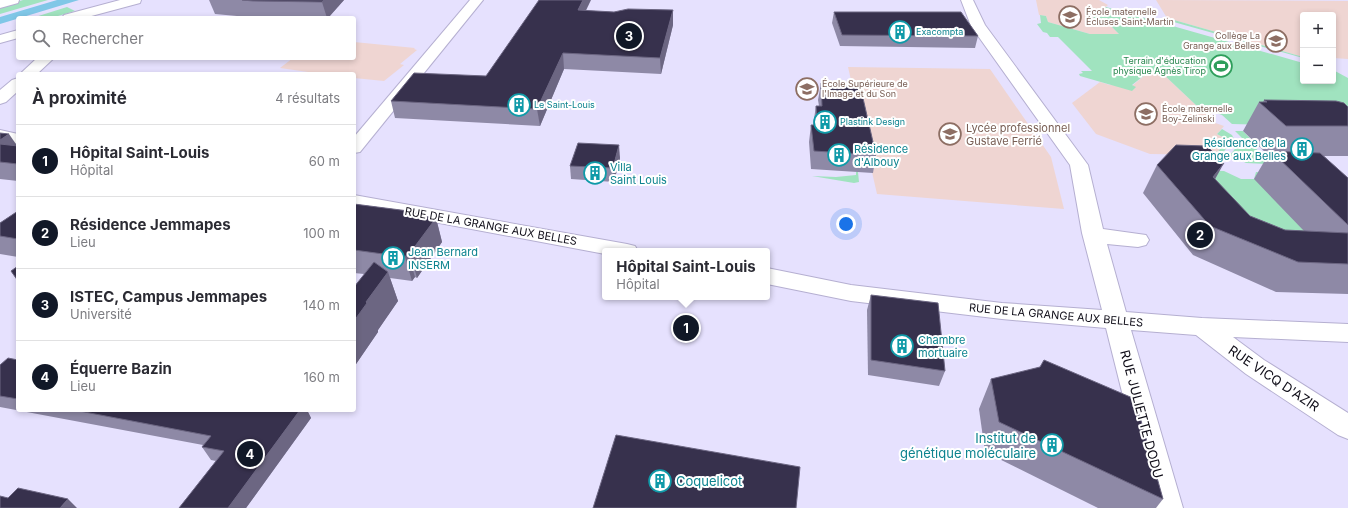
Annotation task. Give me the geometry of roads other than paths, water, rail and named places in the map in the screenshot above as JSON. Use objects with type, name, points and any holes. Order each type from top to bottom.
[{"type":"street","points":[[0,4],[13,0]]},
{"type":"street","points":[[75,16],[104,7],[135,0]]},
{"type":"street","points":[[356,146],[477,0]]},
{"type":"street","name":"RUE JULIETTE DODU","points":[[967,0],[978,26],[1079,165],[1092,233],[1117,320],[1167,508]]},
{"type":"street","points":[[94,16],[104,7]]},
{"type":"street","points":[[0,39],[16,35]]},
{"type":"street","points":[[30,72],[44,60]]},
{"type":"street","points":[[0,99],[16,85]]},
{"type":"street","points":[[0,135],[16,138]]},
{"type":"street","name":"RUE DE LA GRANGE AUX BELLES","points":[[356,201],[611,248]]},
{"type":"street","points":[[1092,233],[1110,238],[1138,240]]},
{"type":"street","name":"RUE DE LA GRANGE AUX BELLES","points":[[770,277],[851,293],[1002,310],[1202,327],[1348,333]]},
{"type":"street","name":"RUE VICQ D'AZIR","points":[[1202,327],[1255,367],[1348,427]]},
{"type":"water","points":[[57,0],[79,0],[26,16],[16,16],[16,19],[0,24],[0,17]]},
{"type":"place","name":"École maternelle Écluses Saint-Martin","points":[[1070,17]]},
{"type":"place","name":"Exacompta","points":[[900,32]]},
{"type":"place","name":"ISTEC, Campus Jemmapes","points":[[629,36]]},
{"type":"place","name":"Collège La Grange aux Belles","points":[[1276,41]]},
{"type":"place","name":"Terrain d'éducation physique Agnès Tirop","points":[[1221,66]]},
{"type":"place","name":"École Supérieure de l'Image et du Son","points":[[807,89]]},
{"type":"place","name":"Le Saint-Louis","points":[[519,105]]},
{"type":"place","name":"École maternelle Boy-Zelinski","points":[[1146,114]]},
{"type":"place","name":"Plastink Design","points":[[825,122]]},
{"type":"place","name":"Lycée professionnel Gustave Ferrié","points":[[950,134]]},
{"type":"place","name":"Résidence de la Grange aux Belles","points":[[1302,149]]},
{"type":"place","name":"Résidence d'Albouy","points":[[839,155]]},
{"type":"place","name":"Villa Saint Louis","points":[[595,173]]},
{"type":"place","name":"Résidence Jemmapes","points":[[1200,235]]},
{"type":"place","name":"Jean Bernard INSERM","points":[[393,258]]},
{"type":"place","name":"Hôpital Saint-Louis","points":[[686,328]]},
{"type":"place","name":"Chambre mortuaire","points":[[902,346]]},
{"type":"place","name":"Institut de génétique moléculaire","points":[[1052,445]]},
{"type":"place","name":"Équerre Bazin","points":[[250,454]]},
{"type":"place","name":"Coquelicot","points":[[660,481]]}]
